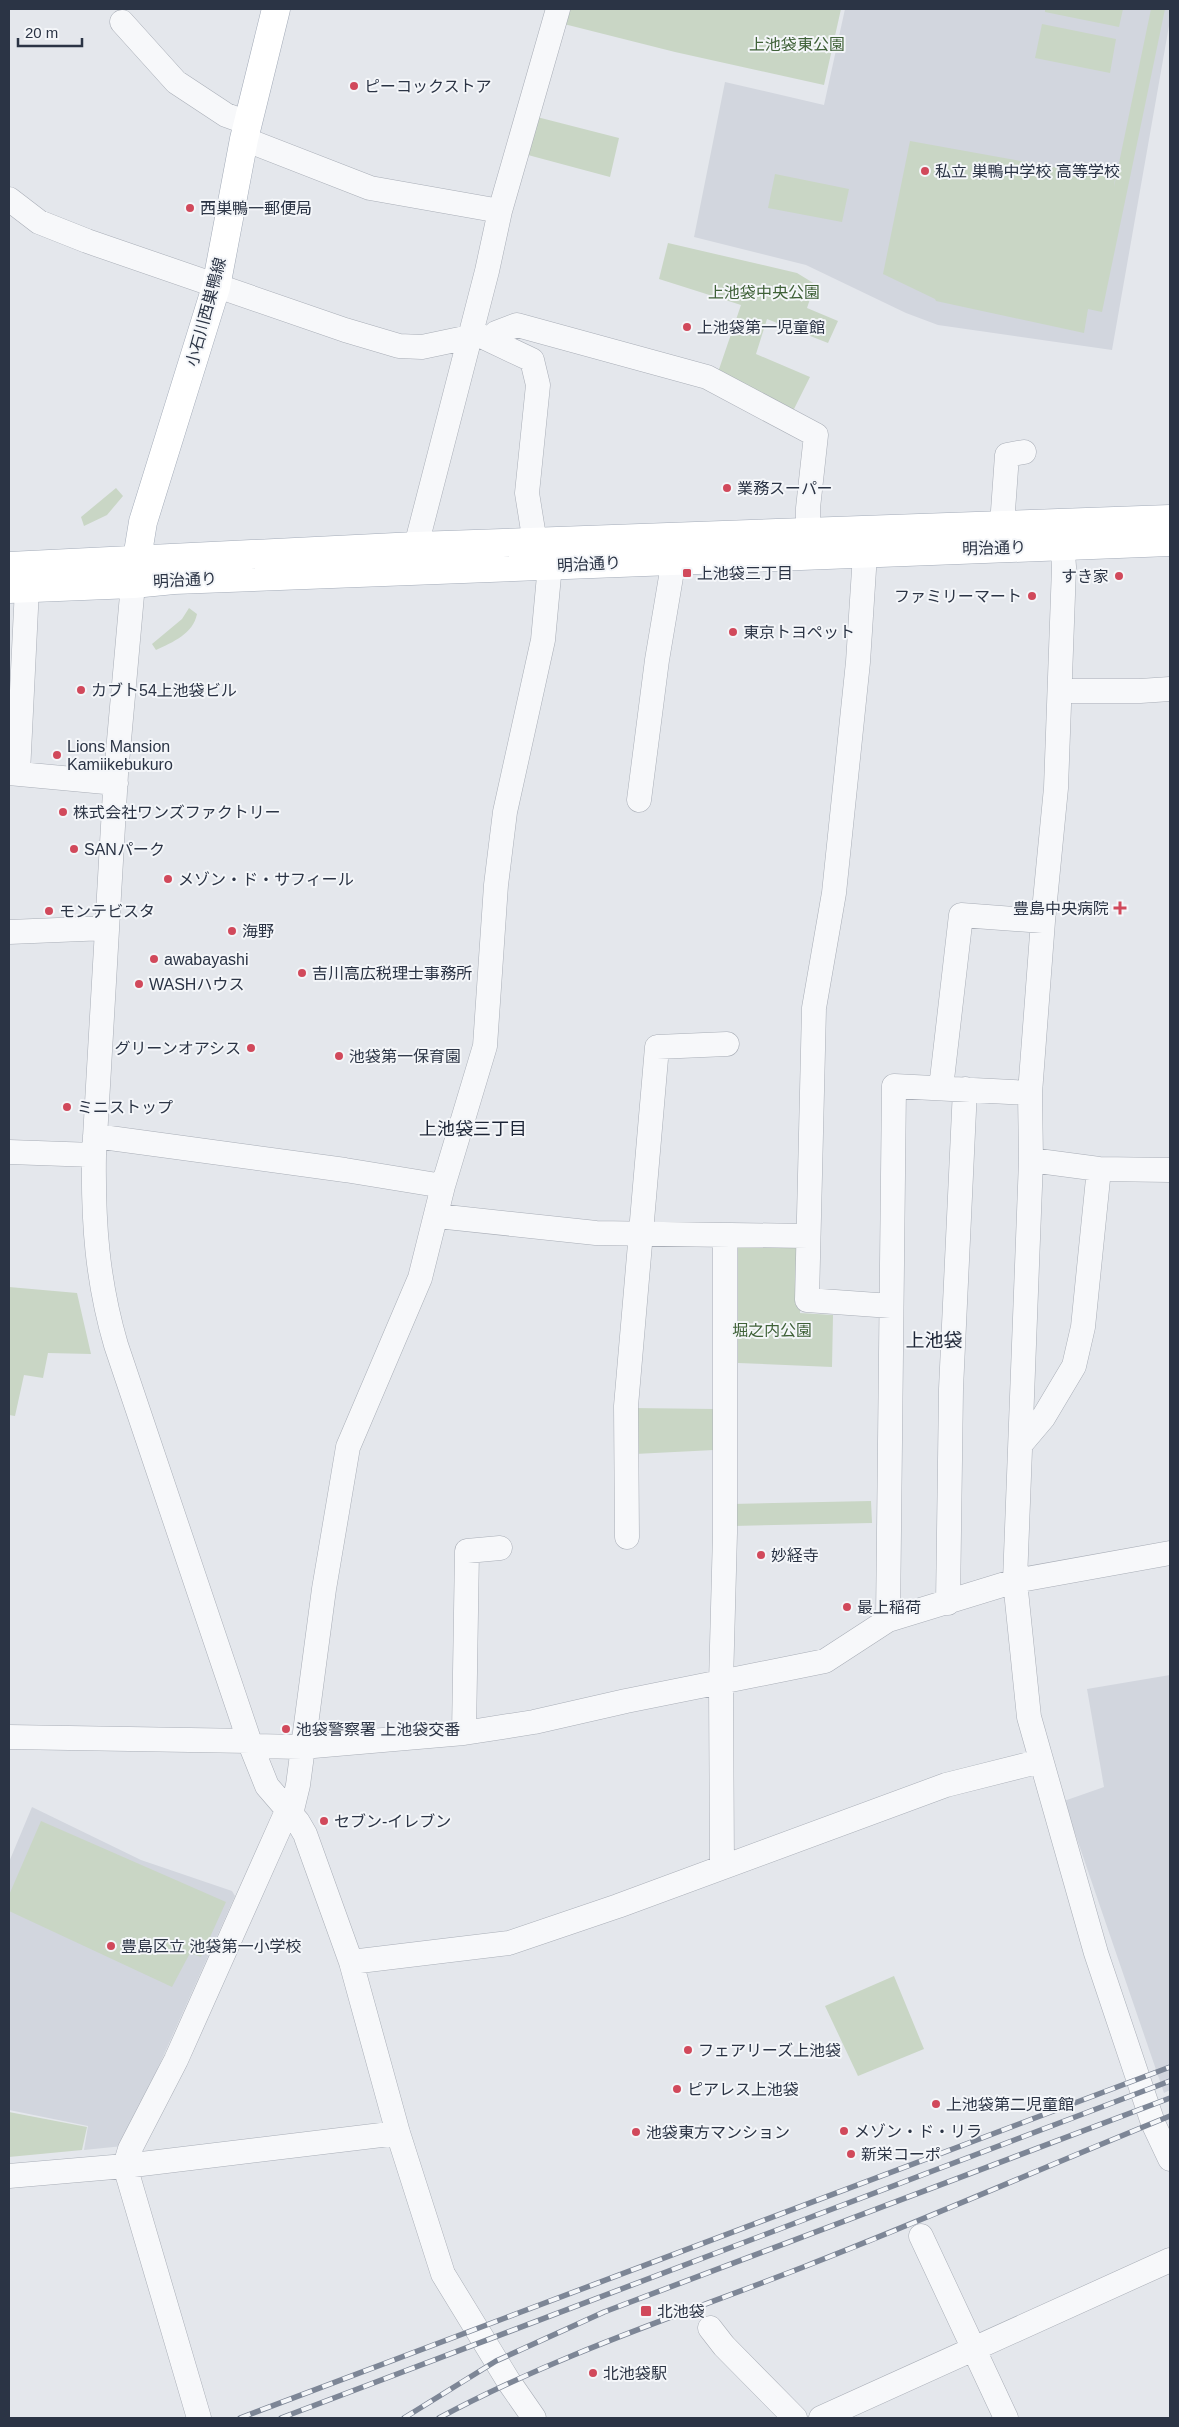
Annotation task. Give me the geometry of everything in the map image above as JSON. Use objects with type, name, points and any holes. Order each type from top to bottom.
[{"type":"main road","name":"小石川西巣鴨線","points":[[135,572],[143,522],[216,287],[246,131],[276,9]]},
{"type":"main road","name":"明治通り","points":[[9,566],[135,572],[182,579],[865,554],[1062,534],[1170,519]]},
{"type":"main road","name":"明治通り","points":[[18,588],[135,572],[416,546],[1002,525],[1062,534],[1170,542]]},
{"type":"street","points":[[416,546],[500,211],[558,9]]},
{"type":"street","points":[[122,22],[176,82],[226,115],[246,131],[370,188],[500,211]]},
{"type":"street","points":[[9,200],[39,222],[216,287],[345,330],[398,346],[422,347],[479,335],[532,360],[538,384],[527,493],[530,526],[535,543]]},
{"type":"street","points":[[493,340],[496,333],[517,326],[707,377],[816,435],[808,508],[808,532]]},
{"type":"street","points":[[1002,525],[1007,455],[1024,452]]},
{"type":"street","points":[[1062,534],[1064,567],[1056,788],[1043,922],[1030,1093],[1031,1160],[1015,1581],[1029,1717],[1096,1953],[1150,2115],[1170,2160]]},
{"type":"street","points":[[865,554],[858,662],[834,893],[814,1008],[807,1300],[891,1306]]},
{"type":"street","points":[[639,800],[657,660],[674,560]]},
{"type":"street","points":[[199,2418],[125,2166],[130,2149],[176,2060],[289,1813],[298,1785],[324,1589],[348,1447],[420,1278],[443,1186],[485,1046],[496,885],[505,812],[543,640],[550,565]]},
{"type":"street","points":[[135,572],[116,783],[95,1146],[96,1240],[101,1286],[107,1313],[250,1744],[267,1786],[305,1834],[351,1962],[398,2133],[443,2274],[509,2382],[534,2418]]},
{"type":"street","points":[[18,588],[13,773],[116,783]]},
{"type":"street","points":[[1060,691],[1140,692],[1170,689]]},
{"type":"street","points":[[941,1088],[961,915],[1043,922]]},
{"type":"street","points":[[9,932],[108,928]]},
{"type":"street","points":[[627,1537],[626,1406],[657,1047],[726,1044]]},
{"type":"street","points":[[888,1620],[894,1086],[1030,1093]]},
{"type":"street","points":[[948,1603],[951,1389],[965,1090]]},
{"type":"street","points":[[9,1152],[95,1146],[344,1170],[443,1186]]},
{"type":"street","points":[[1031,1160],[1099,1169],[1170,1170]]},
{"type":"street","points":[[1021,1444],[1043,1418],[1074,1366],[1084,1327],[1099,1169]]},
{"type":"street","points":[[437,1216],[596,1234],[808,1236]]},
{"type":"street","points":[[722,1867],[721,1683],[724,1533],[725,1236]]},
{"type":"street","points":[[464,1733],[467,1550],[500,1548]]},
{"type":"street","points":[[9,1737],[302,1747],[464,1733],[534,1722],[626,1701],[826,1661],[888,1620],[1015,1581],[1170,1553]]},
{"type":"street","points":[[351,1962],[509,1944],[618,1906],[946,1785],[1041,1761]]},
{"type":"street","points":[[9,2176],[125,2166],[398,2133]]},
{"type":"street","points":[[921,2236],[1006,2418]]},
{"type":"street","points":[[821,2418],[1170,2260]]},
{"type":"street","points":[[710,2328],[724,2346],[795,2418]]},
{"type":"shaded area","name":"私立 巣鴨中学校 高等学校","points":[[845,9],[1170,9],[1170,20],[1112,350],[938,325],[906,313],[806,265],[694,237],[725,82],[824,105]]},
{"type":"shaded area","points":[[1170,1675],[1170,2090],[1164,2093],[1064,1801],[1104,1787],[1087,1689]]},
{"type":"shaded area","name":"豊島区立 池袋第一小学校","points":[[32,1807],[141,1860],[232,1891],[235,1896],[123,2146],[84,2150],[88,2126],[9,2110],[9,1862]]},
{"type":"green space","name":"上池袋東公園","points":[[570,9],[841,9],[824,85],[675,52],[564,24]]},
{"type":"green space","points":[[1045,9],[1123,9],[1119,27],[1045,12]]},
{"type":"green space","points":[[1151,9],[1165,9],[1102,312],[1088,309],[1084,333],[936,301],[883,274],[910,141],[1115,178],[1114,187]]},
{"type":"green space","points":[[1042,24],[1116,39],[1110,73],[1035,58]]},
{"type":"green space","points":[[537,117],[619,138],[610,177],[528,155]]},
{"type":"green space","points":[[775,174],[849,189],[842,222],[768,208]]},
{"type":"green space","name":"上池袋中央公園","points":[[668,243],[797,273],[815,284],[807,308],[838,321],[828,343],[767,319],[756,354],[810,377],[792,413],[716,378],[741,305],[659,279]]},
{"type":"green space","points":[[116,488],[123,496],[107,515],[84,526],[81,517]]},
{"type":"green space","points":[[189,608],[197,614],[191,627],[187,632],[169,644],[156,650],[152,644],[182,619]]},
{"type":"green space","name":"堀之内公園","points":[[738,1243],[801,1244],[800,1313],[833,1315],[832,1367],[738,1363]]},
{"type":"green space","points":[[9,1287],[77,1293],[91,1354],[48,1353],[43,1378],[24,1375],[15,1416],[9,1415]]},
{"type":"green space","points":[[632,1408],[715,1409],[714,1450],[635,1454]]},
{"type":"green space","points":[[871,1501],[872,1523],[733,1526],[732,1504]]},
{"type":"green space","points":[[41,1821],[226,1902],[201,1957],[190,1953],[172,1987],[9,1911],[9,1895]]},
{"type":"green space","points":[[894,1976],[924,2049],[858,2076],[825,2006]]},
{"type":"green space","points":[[9,2112],[87,2127],[82,2150],[9,2157]]},
{"type":"railway","points":[[240,2418],[1170,2067]]},
{"type":"railway","points":[[281,2418],[1170,2081]]},
{"type":"railway","points":[[404,2418],[496,2361],[604,2312],[1170,2098]]},
{"type":"railway","points":[[439,2418],[528,2374],[620,2336],[852,2248],[1170,2116]]},
{"type":"place","name":"ピーコックストア","points":[[354,86]]},
{"type":"place","name":"私立 巣鴨中学校 高等学校","points":[[925,171]]},
{"type":"place","name":"西巣鴨一郵便局","points":[[190,208]]},
{"type":"place","name":"上池袋第一児童館","points":[[687,327]]},
{"type":"place","name":"業務スーパー","points":[[727,488]]},
{"type":"place","name":"上池袋三丁目","points":[[687,573]]},
{"type":"place","name":"すき家","points":[[1119,576]]},
{"type":"place","name":"ファミリーマート","points":[[1032,596]]},
{"type":"place","name":"東京トヨペット","points":[[733,632]]},
{"type":"place","name":"カブト54上池袋ビル","points":[[81,690]]},
{"type":"place","name":"Lions Mansion Kamiikebukuro","points":[[57,755]]},
{"type":"place","name":"株式会社ワンズファクトリー","points":[[63,812]]},
{"type":"place","name":"SANパーク","points":[[74,849]]},
{"type":"place","name":"メゾン・ド・サフィール","points":[[168,879]]},
{"type":"place","name":"豊島中央病院","points":[[1120,908]]},
{"type":"place","name":"モンテビスタ","points":[[49,911]]},
{"type":"place","name":"海野","points":[[232,931]]},
{"type":"place","name":"awabayashi","points":[[154,959]]},
{"type":"place","name":"吉川高広税理士事務所","points":[[302,973]]},
{"type":"place","name":"WASHハウス","points":[[139,984]]},
{"type":"place","name":"グリーンオアシス","points":[[251,1048]]},
{"type":"place","name":"池袋第一保育園","points":[[339,1056]]},
{"type":"place","name":"ミニストップ","points":[[67,1107]]},
{"type":"place","name":"妙経寺","points":[[761,1555]]},
{"type":"place","name":"最上稲荷","points":[[847,1607]]},
{"type":"place","name":"池袋警察署 上池袋交番","points":[[286,1729]]},
{"type":"place","name":"セブン-イレブン","points":[[324,1821]]},
{"type":"place","name":"豊島区立 池袋第一小学校","points":[[111,1946]]},
{"type":"place","name":"フェアリーズ上池袋","points":[[688,2050]]},
{"type":"place","name":"ピアレス上池袋","points":[[677,2089]]},
{"type":"place","name":"上池袋第二児童館","points":[[936,2104]]},
{"type":"place","name":"メゾン・ド・リラ","points":[[844,2131]]},
{"type":"place","name":"池袋東方マンション","points":[[636,2132]]},
{"type":"place","name":"新栄コーポ","points":[[851,2154]]},
{"type":"place","name":"北池袋","points":[[646,2311]]},
{"type":"place","name":"北池袋駅","points":[[593,2373]]},
{"type":"district","name":"上池袋三丁目","points":[[473,1129]]},
{"type":"district","name":"上池袋","points":[[934,1340]]}]
